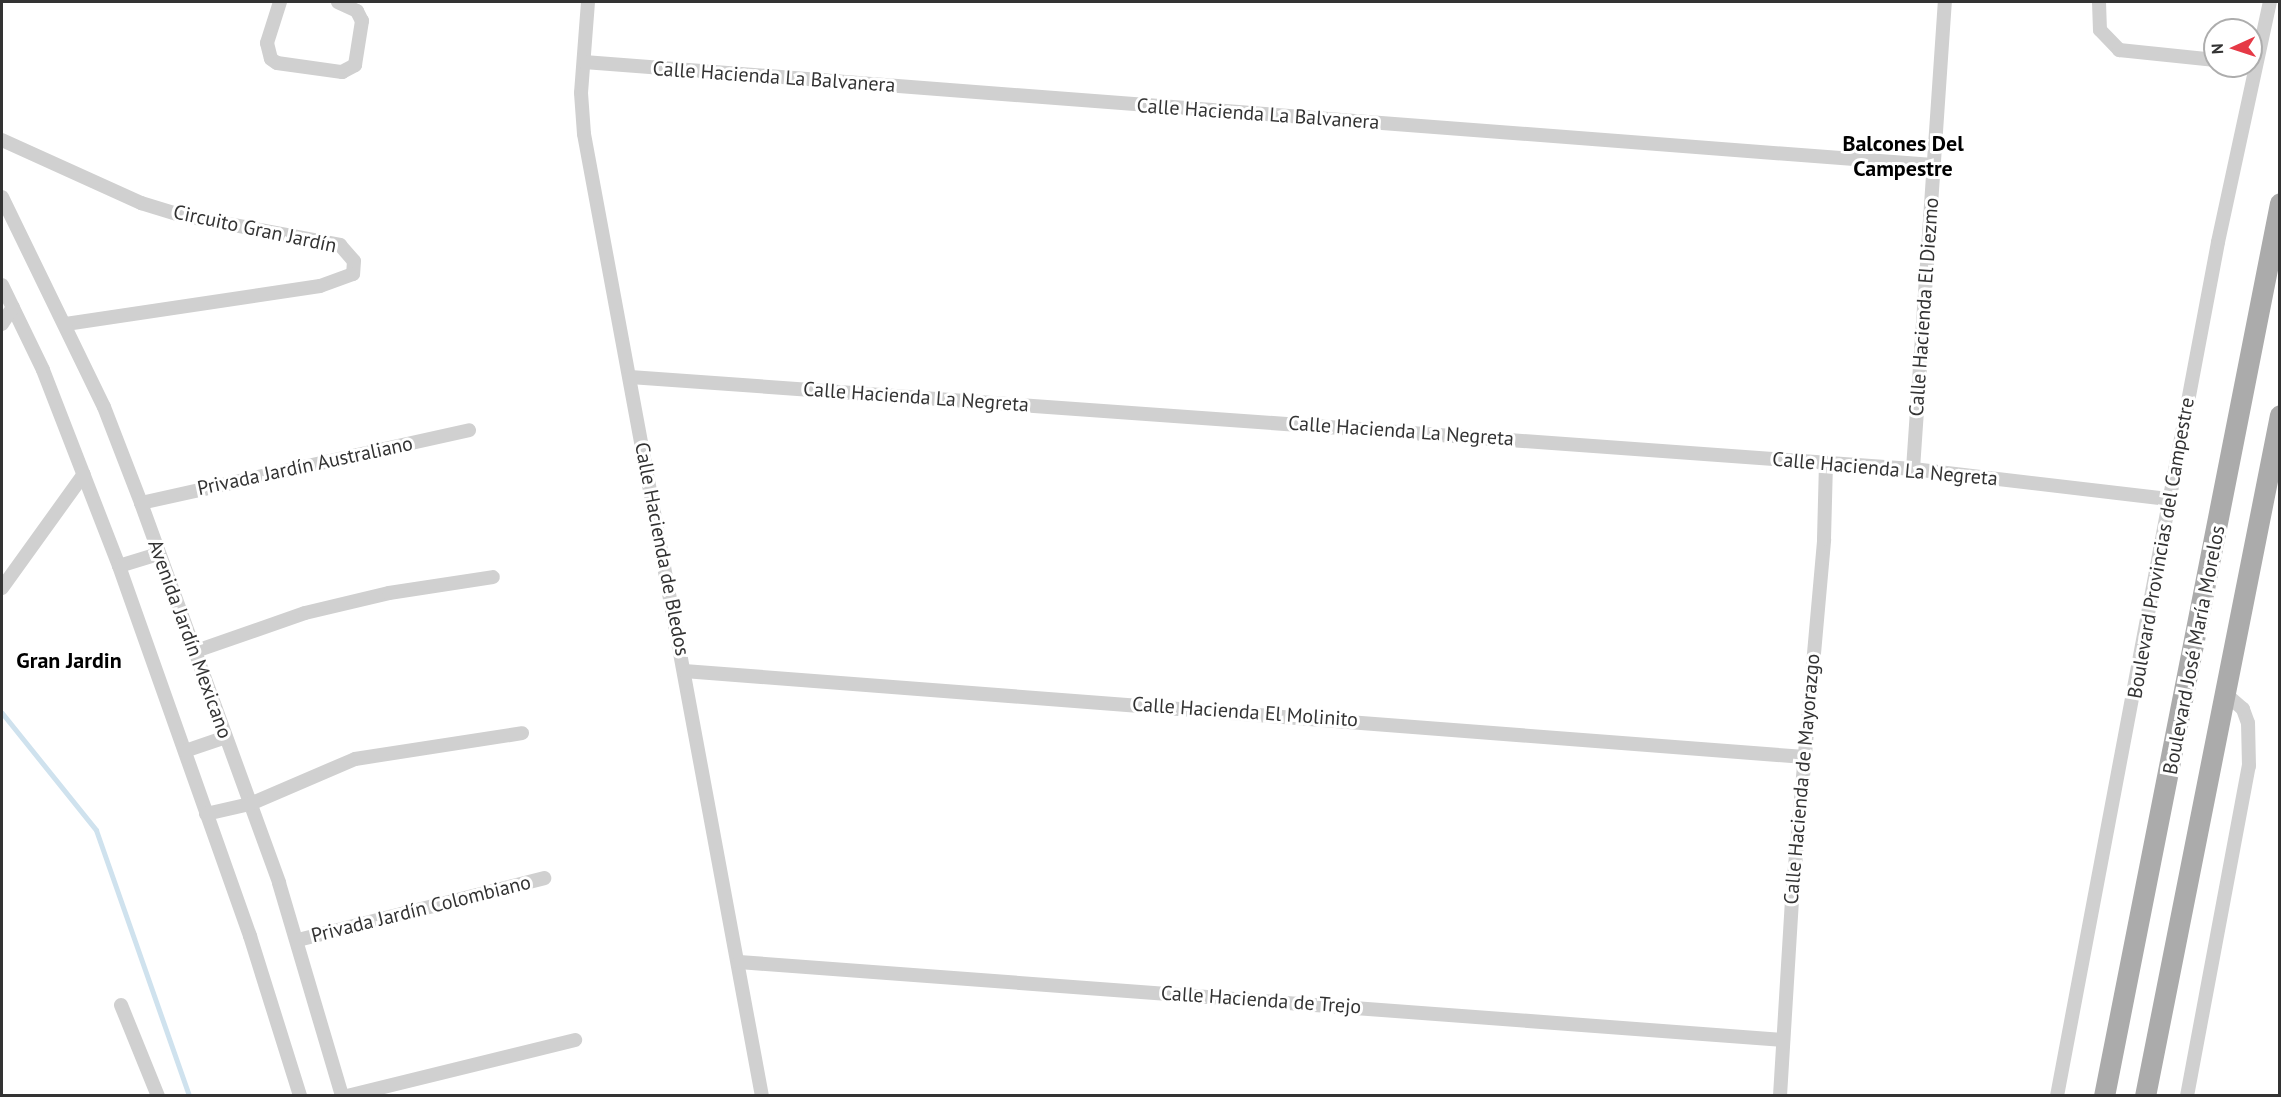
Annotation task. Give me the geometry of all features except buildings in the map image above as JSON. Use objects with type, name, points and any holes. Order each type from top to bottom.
[{"type":"main road","name":"Boulevard José María Morelos","points":[[2104,1095],[2280,203]]},
{"type":"main road","name":"Boulevard José María Morelos","points":[[2145,1095],[2227,695],[2280,415]]},
{"type":"street","points":[[280,2],[267,43],[271,59],[277,63],[342,72],[355,66],[362,21],[357,11],[338,2]]},
{"type":"street","name":"Calle Hacienda de Bledos","points":[[588,2],[584,62],[584,134],[762,1095]]},
{"type":"street","name":"Calle Hacienda El Diezmo","points":[[1913,469],[1945,2]]},
{"type":"street","points":[[2099,2],[2100,30],[2120,50],[2203,59]]},
{"type":"street","name":"Boulevard Provincias del Campestre","points":[[2263,29],[2270,2]]},
{"type":"street","name":"Calle Hacienda La Balvanera","points":[[584,62],[1933,165]]},
{"type":"street","name":"Boulevard Provincias del Campestre","points":[[2057,1095],[2251,78]]},
{"type":"street","name":"Circuito Gran Jardín","points":[[2,140],[99,188],[141,203],[180,215],[340,245],[354,261],[353,274],[320,286],[66,324]]},
{"type":"street","name":"Avenida Jardín Mexicano","points":[[2,197],[66,324],[104,406],[141,503],[298,940],[342,1095]]},
{"type":"street","points":[[2,285],[84,474],[119,566],[283,1034],[300,1095]]},
{"type":"street","points":[[2,324],[13,307]]},
{"type":"street","name":"Calle Hacienda La Negreta","points":[[630,377],[1401,429],[1913,469],[2170,499]]},
{"type":"street","name":"Privada Jardín Australiano","points":[[141,503],[469,430]]},
{"type":"street","name":"Calle Hacienda de Mayorazgo","points":[[1780,1095],[1824,539],[1826,464]]},
{"type":"street","points":[[2,588],[84,474]]},
{"type":"street","points":[[119,566],[158,554]]},
{"type":"street","points":[[196,651],[305,613],[389,593],[493,577]]},
{"type":"street","name":"Calle Hacienda El Molinito","points":[[684,670],[1805,757]]},
{"type":"street","points":[[2187,1095],[2250,759],[2248,723],[2243,709],[2227,695]]},
{"type":"street","points":[[206,814],[250,804],[355,759],[522,733]]},
{"type":"street","points":[[185,751],[226,737]]},
{"type":"street","name":"Privada Jardín Colombiano","points":[[298,940],[544,878]]},
{"type":"street","name":"Calle Hacienda de Trejo","points":[[739,962],[1783,1040]]},
{"type":"street","points":[[122,1005],[158,1095]]},
{"type":"street","points":[[347,1095],[575,1040]]},
{"type":"waterway","points":[[2,713],[96,830],[189,1096]]},
{"type":"district","name":"Balcones Del Campestre","points":[[1903,156]]},
{"type":"district","name":"Gran Jardin","points":[[69,661]]}]
